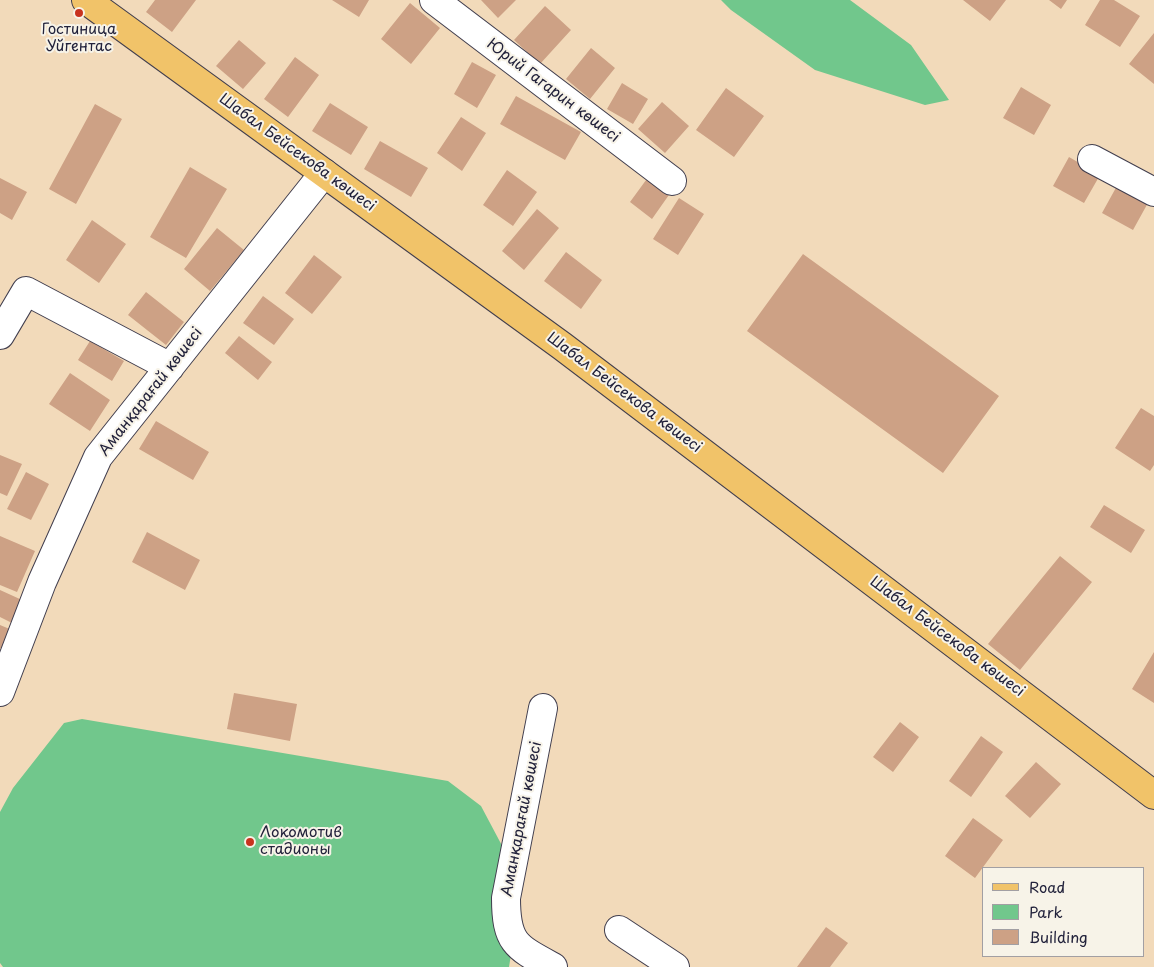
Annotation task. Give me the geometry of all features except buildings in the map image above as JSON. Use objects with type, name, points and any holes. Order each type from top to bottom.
[{"type":"main road","name":"Шабал Бейсекова көшесі","points":[[86,0],[562,346],[1154,795]]},
{"type":"street","name":"Юрий Гагарин көшесі","points":[[434,0],[672,181]]},
{"type":"street","points":[[1092,159],[1154,192]]},
{"type":"street","name":"Аманқарағай көшесі","points":[[0,692],[42,582],[98,457],[324,173]]},
{"type":"street","points":[[0,335],[26,290],[170,367]]},
{"type":"street","name":"Аманқарағай көшесі","points":[[543,708],[506,909],[507,923],[519,949],[553,967]]},
{"type":"street","points":[[619,930],[675,967]]},
{"type":"green space","points":[[721,0],[850,0],[911,45],[949,100],[925,105],[815,70],[731,10]]},
{"type":"green space","name":"Локомотив стадионы","points":[[82,719],[448,781],[481,806],[516,872],[519,905],[509,967],[3,967],[0,963],[0,812],[13,788],[64,723]]},
{"type":"place","name":"Гостиница Уйгентас","points":[[79,13]]},
{"type":"place","name":"Локомотив стадионы","points":[[250,842]]}]
